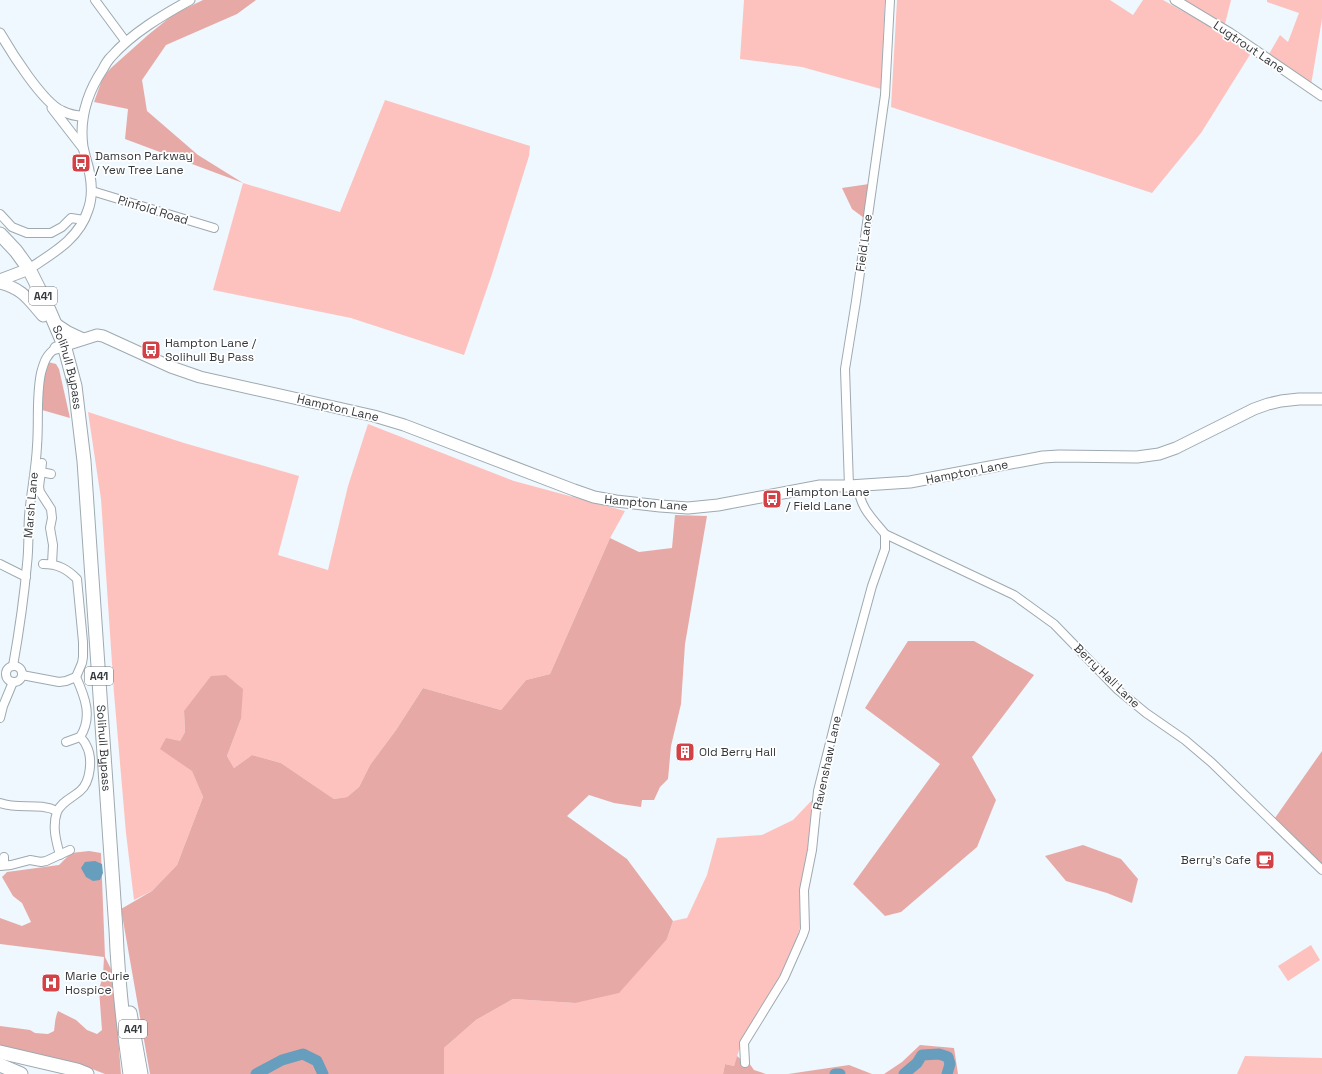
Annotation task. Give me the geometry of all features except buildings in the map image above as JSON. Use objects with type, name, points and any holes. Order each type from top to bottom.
[{"type":"highway","name":"Solihull Bypass","points":[[0,234],[16,251],[43,316],[60,346]]},
{"type":"highway","name":"Solihull Bypass","points":[[0,241],[25,271],[56,324],[68,385],[80,423],[85,468],[120,997],[130,1074]]},
{"type":"highway","name":"Solihull Bypass","points":[[116,930],[141,1074]]},
{"type":"highway","points":[[0,1052],[87,1074]]},
{"type":"highway","points":[[0,1065],[21,1074]]},
{"type":"main road","points":[[0,282],[25,271]]},
{"type":"main road","points":[[0,282],[20,291],[43,316]]},
{"type":"main road","points":[[56,324],[83,339]]},
{"type":"main road","name":"Hampton Lane","points":[[60,346],[97,335],[103,336],[171,367],[200,377],[367,414],[404,425],[594,497],[616,501],[688,508],[732,503],[820,486],[854,486],[910,482],[1043,457],[1137,457],[1159,454],[1176,448],[1254,409],[1268,404],[1299,399],[1322,399]]},
{"type":"street","points":[[95,0],[126,42]]},
{"type":"street","points":[[25,271],[68,242],[84,220],[90,206],[92,192],[89,170],[83,148],[82,126],[83,116],[90,93],[97,78],[110,58],[126,42],[164,14],[190,0]]},
{"type":"street","name":"Field Lane","points":[[854,486],[845,369],[856,302],[885,95],[890,0]]},
{"type":"street","name":"Lugtrout Lane","points":[[1175,0],[1230,33],[1322,96]]},
{"type":"street","points":[[0,33],[25,72],[83,148]]},
{"type":"street","points":[[45,98],[61,111],[83,116]]},
{"type":"street","name":"Pinfold Road","points":[[92,192],[214,228]]},
{"type":"street","points":[[0,214],[12,227],[27,233],[51,233],[62,227],[71,218],[84,220]]},
{"type":"street","name":"Marsh Lane","points":[[13,666],[26,577],[29,517],[37,446],[38,393],[41,374],[46,358],[49,353],[60,346]]},
{"type":"street","points":[[42,463],[39,487],[40,492],[51,510],[50,528],[53,545],[48,564],[66,569],[77,579],[83,642],[82,663],[76,678],[84,695],[87,717],[85,730],[80,737],[66,742]]},
{"type":"street","points":[[41,472],[51,474]]},
{"type":"street","points":[[854,486],[868,514],[885,534]]},
{"type":"street","name":"Berry Hall Lane","points":[[885,534],[1014,595],[1054,624],[1118,690],[1211,762],[1322,870]]},
{"type":"street","name":"Ravenshaw Lane","points":[[745,1062],[744,1043],[784,978],[805,929],[804,890],[812,850],[818,791],[872,586],[885,549],[885,534]]},
{"type":"street","points":[[0,564],[26,577]]},
{"type":"street","points":[[13,666],[21,670],[21,679],[17,682],[8,680],[6,677],[6,672],[13,666]]},
{"type":"street","points":[[22,675],[59,682],[76,678]]},
{"type":"street","points":[[0,718],[3,706],[13,682]]},
{"type":"street","points":[[60,854],[54,832],[57,811],[67,800],[81,790],[90,767],[89,752],[86,744],[80,737]]},
{"type":"street","points":[[0,803],[8,806],[42,806],[52,808],[57,811]]},
{"type":"street","points":[[4,857],[2,866],[30,860],[41,862],[70,850]]},
{"type":"shaded area","points":[[203,0],[256,0],[237,14],[166,45],[142,80],[147,111],[198,155],[243,183],[125,139],[128,109],[94,102],[103,77],[111,68],[174,14]]},
{"type":"shaded area","points":[[744,0],[885,0],[881,89],[802,67],[740,59]]},
{"type":"shaded area","points":[[897,0],[1110,0],[1133,15],[1143,0],[1163,0],[1227,36],[1251,53],[1201,133],[1152,193],[891,107]]},
{"type":"shaded area","points":[[1184,0],[1231,0],[1225,24]]},
{"type":"shaded area","points":[[1267,0],[1322,0],[1322,19],[1311,85],[1269,54],[1280,35],[1288,42],[1299,13],[1267,2]]},
{"type":"shaded area","points":[[385,100],[530,146],[529,156],[492,274],[464,355],[351,318],[213,290],[243,183],[340,212]]},
{"type":"shaded area","points":[[869,184],[864,218],[852,209],[842,188]]},
{"type":"shaded area","points":[[48,362],[56,364],[59,369],[70,418],[42,410],[44,375]]},
{"type":"shaded area","points":[[88,412],[184,443],[299,476],[278,555],[328,570],[348,486],[368,424],[514,481],[625,511],[610,538],[550,674],[526,680],[501,710],[423,688],[396,730],[370,765],[359,787],[347,797],[334,799],[281,763],[252,755],[234,768],[227,756],[241,719],[184,711],[185,732],[180,741],[203,797],[177,865],[152,891],[134,900],[126,833],[114,693],[101,499]]},
{"type":"shaded area","points":[[675,515],[707,516],[685,644],[681,704],[671,746],[668,779],[660,787],[654,800],[642,800],[641,807],[614,803],[589,795],[567,816],[627,859],[673,921],[667,939],[619,993],[575,1003],[513,999],[476,1020],[444,1048],[444,1074],[150,1074],[121,909],[152,891],[177,865],[203,797],[192,771],[160,749],[166,738],[180,741],[185,732],[184,711],[211,676],[226,675],[243,689],[241,719],[227,756],[234,768],[252,755],[281,763],[334,799],[347,797],[359,787],[370,765],[396,730],[423,688],[501,710],[526,680],[550,674],[610,538],[639,552],[672,548]]},
{"type":"shaded area","points":[[908,641],[974,641],[1034,675],[972,757],[996,800],[977,847],[901,912],[885,916],[853,884],[940,764],[865,708]]},
{"type":"shaded area","points":[[1322,751],[1322,866],[1275,818]]},
{"type":"shaded area","points":[[815,797],[800,911],[800,927],[794,951],[777,983],[742,1041],[734,1066],[725,1064],[723,1074],[444,1074],[444,1048],[476,1020],[513,999],[575,1003],[667,939],[673,921],[687,918],[707,875],[717,838],[762,835],[793,820]]},
{"type":"shaded area","points":[[1083,845],[1121,859],[1138,879],[1132,903],[1107,893],[1066,881],[1045,856]]},
{"type":"shaded area","points":[[89,851],[101,853],[105,957],[113,973],[121,1074],[105,1074],[87,1067],[0,1045],[0,1026],[48,1034],[54,1031],[58,1011],[76,1020],[87,1030],[97,1034],[102,1030],[99,989],[103,976],[104,957],[0,944],[0,918],[22,926],[31,922],[22,903],[13,896],[2,877],[7,872],[59,865],[71,853]]},
{"type":"shaded area","points":[[1311,945],[1320,960],[1288,981],[1278,966]]},
{"type":"shaded area","points":[[920,1045],[954,1048],[958,1074],[884,1074],[902,1062]]},
{"type":"shaded area","points":[[737,1056],[743,1061],[749,1063],[754,1070],[766,1074],[723,1074],[725,1064],[734,1066]]},
{"type":"shaded area","points":[[1245,1056],[1322,1058],[1322,1074],[1237,1074]]},
{"type":"shaded area","points":[[849,1065],[872,1074],[788,1074]]},
{"type":"water","points":[[95,861],[102,864],[103,873],[100,880],[93,881],[86,877],[81,868],[85,862]]},
{"type":"waterway","points":[[256,1074],[282,1060],[303,1054],[317,1061],[323,1074]]},
{"type":"waterway","points":[[904,1074],[917,1063],[922,1055],[939,1054],[948,1057],[950,1064],[947,1074]]},
{"type":"waterway","points":[[835,1074],[840,1074]]},
{"type":"place","name":"Damson Parkway / Yew Tree Lane","points":[[81,163]]},
{"type":"place","name":"Hampton Lane / Solihull By Pass","points":[[151,350]]},
{"type":"place","name":"Hampton Lane / Field Lane","points":[[772,499]]},
{"type":"place","name":"Old Berry Hall","points":[[685,752]]},
{"type":"place","name":"Berry’s Cafe","points":[[1265,860]]},
{"type":"place","name":"Marie Curie Hospice","points":[[51,983]]}]
